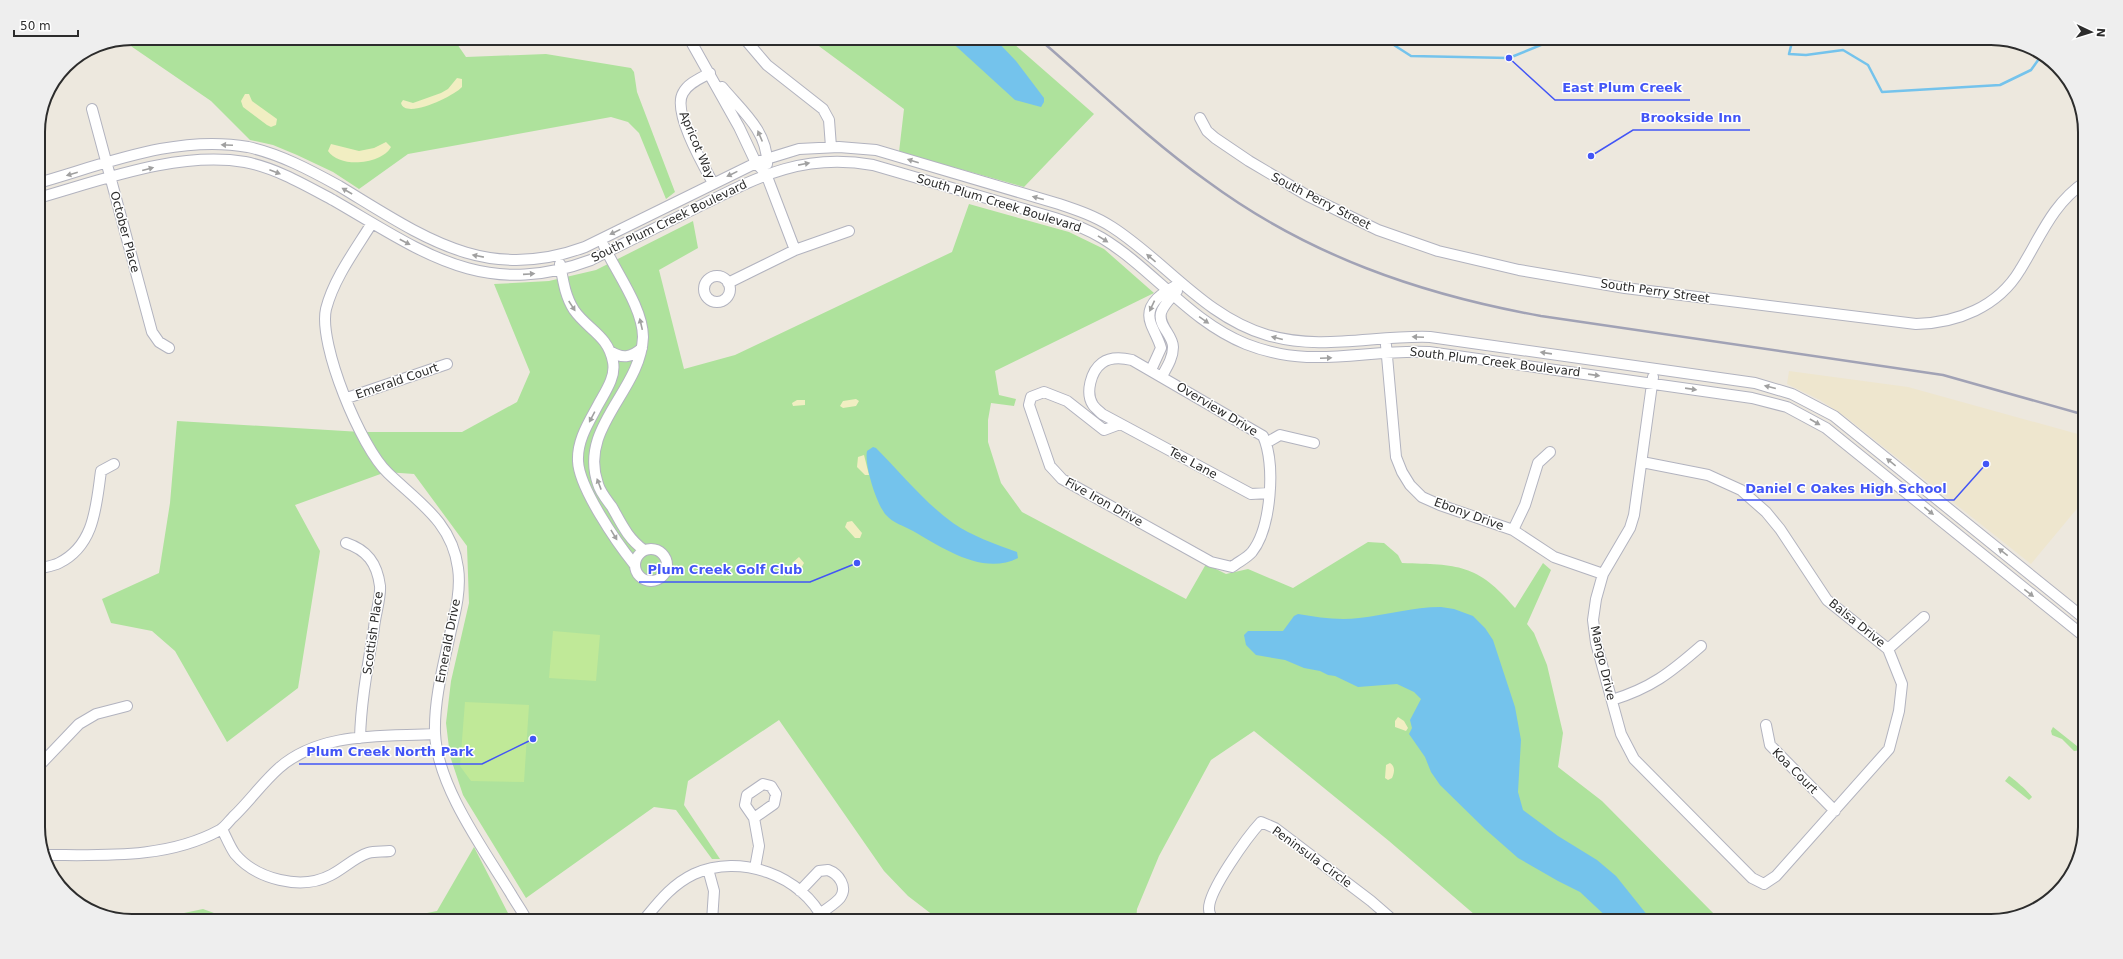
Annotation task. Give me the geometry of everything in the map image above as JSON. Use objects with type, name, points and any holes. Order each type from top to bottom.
[{"type":"street","points":[[694,45],[740,126],[756,163],[766,174],[795,250]]},
{"type":"street","points":[[750,45],[768,65],[823,109],[830,120],[831,147]]},
{"type":"street","points":[[710,73],[752,121],[765,147],[767,158],[766,174]]},
{"type":"street","name":"Apricot Way","points":[[710,73],[689,85],[682,93],[680,103],[681,115],[713,183]]},
{"type":"street","name":"October Place","points":[[92,109],[152,332],[159,342],[169,348]]},
{"type":"street","name":"South Perry Street","points":[[1200,118],[1207,131],[1215,138],[1283,183],[1344,216],[1395,237],[1438,251],[1535,273],[1625,288],[1802,309],[1899,323],[1932,324],[1947,322],[1980,309],[2008,286],[2019,272],[2055,209],[2078,187]]},
{"type":"street","name":"South Plum Creek Boulevard","points":[[45,182],[151,152],[181,147],[210,145],[246,147],[267,152],[303,167],[437,242],[463,253],[503,260],[527,260],[558,256],[585,247],[713,183],[767,158],[799,149],[831,147],[876,150],[1074,208],[1101,220],[1120,233],[1223,315],[1251,330],[1266,335],[1295,342],[1321,343],[1385,337],[1418,336],[1458,340],[1762,385],[1792,394],[1825,410],[2078,613]]},
{"type":"street","name":"South Plum Creek Boulevard","points":[[45,196],[110,178],[183,162],[210,160],[244,162],[296,180],[431,256],[459,267],[486,273],[514,275],[561,270],[591,260],[766,174],[816,162],[862,163],[883,167],[1055,218],[1082,228],[1112,245],[1202,319],[1245,344],[1278,354],[1321,358],[1412,351],[1449,354],[1752,398],[1787,407],[1818,423],[2078,631]]},
{"type":"street","name":"Emerald Drive","points":[[372,223],[340,276],[327,308],[324,322],[326,339],[347,398],[366,444],[386,472],[430,510],[449,537],[458,568],[458,603],[438,692],[435,734],[451,794],[523,914]]},
{"type":"street","points":[[728,283],[759,266],[795,250],[849,231]]},
{"type":"street","points":[[601,239],[638,312],[642,327],[642,348],[634,370],[596,438],[593,459],[598,484],[633,542],[644,550]]},
{"type":"street","points":[[558,256],[567,298],[575,311],[604,340],[610,351],[614,364],[613,374],[582,435],[578,461],[586,490],[623,551],[634,564],[638,576],[648,582],[656,581],[665,574],[667,565],[664,555],[653,549],[644,550],[636,558],[634,564]]},
{"type":"street","name":"Overview Drive","points":[[1151,370],[1161,348],[1151,326],[1149,314],[1153,302],[1170,293],[1181,282]]},
{"type":"street","name":"Overview Drive","points":[[1162,376],[1170,361],[1173,347],[1161,315],[1170,293]]},
{"type":"street","name":"Ebony Drive","points":[[1385,337],[1396,457],[1402,472],[1410,485],[1422,496],[1440,505],[1513,530],[1554,557],[1603,574]]},
{"type":"street","points":[[610,351],[618,356],[627,357],[635,354],[642,348]]},
{"type":"street","name":"Overview Drive","points":[[1120,424],[1102,414],[1092,404],[1089,388],[1093,373],[1102,362],[1120,357],[1132,360],[1162,376],[1263,436],[1266,444],[1280,435],[1314,443]]},
{"type":"street","name":"Emerald Court","points":[[347,398],[447,364]]},
{"type":"street","name":"Mango Drive","points":[[1654,369],[1634,515],[1630,528],[1603,574],[1596,599],[1593,620],[1596,643],[1621,734],[1634,759],[1752,878],[1764,884]]},
{"type":"street","name":"Five Iron Drive","points":[[1120,424],[1104,430],[1067,401],[1044,392],[1031,397],[1029,405],[1050,466],[1062,479],[1211,562],[1232,567],[1251,553],[1263,533],[1269,493]]},
{"type":"street","name":"Tee Lane","points":[[1120,424],[1251,494],[1269,493]]},
{"type":"street","points":[[1266,444],[1270,462],[1269,493]]},
{"type":"street","points":[[1513,530],[1525,505],[1538,463],[1550,452]]},
{"type":"street","name":"Balsa Drive","points":[[1642,462],[1708,475],[1741,490],[1766,512],[1780,529],[1826,600],[1888,649],[1902,684],[1899,711],[1889,749],[1776,876],[1764,884]]},
{"type":"street","points":[[45,567],[59,563],[74,552],[88,535],[94,519],[101,471],[114,464]]},
{"type":"street","name":"Scottish Place","points":[[346,543],[358,547],[368,554],[374,565],[380,586],[361,713],[360,738]]},
{"type":"street","points":[[1888,649],[1924,617]]},
{"type":"street","points":[[1612,700],[1642,690],[1662,678],[1701,646]]},
{"type":"street","points":[[45,760],[80,724],[96,714],[127,706]]},
{"type":"street","name":"Koa Court","points":[[1766,725],[1770,745],[1835,810]]},
{"type":"street","points":[[50,855],[134,855],[173,848],[193,842],[222,829],[279,768],[297,756],[321,744],[360,738],[435,734]]},
{"type":"street","points":[[754,818],[759,846],[755,868]]},
{"type":"street","name":"Peninsula Circle","points":[[1210,914],[1209,908],[1220,880],[1252,832],[1261,822],[1275,828],[1386,914]]},
{"type":"street","points":[[222,829],[235,854],[253,869],[270,878],[290,882],[308,881],[330,876],[368,853],[390,851]]},
{"type":"street","points":[[649,914],[672,888],[694,874],[708,869],[735,866],[755,868],[786,880],[800,891],[819,914]]},
{"type":"street","points":[[708,869],[714,891],[712,914]]},
{"type":"street","points":[[800,891],[819,871],[828,870],[840,878],[843,888],[841,897],[826,914]]},
{"type":"shaded area","points":[[1789,371],[1908,387],[2078,434],[2078,507],[2031,564],[1847,418],[1820,400],[1787,384]]},
{"type":"green space","points":[[130,45],[458,45],[466,57],[546,54],[631,68],[634,72],[637,92],[675,192],[666,199],[639,133],[628,122],[611,117],[408,154],[359,189],[333,172],[297,155],[273,145],[250,140],[211,101]]},
{"type":"green space","points":[[817,45],[1015,45],[1094,114],[1024,187],[899,152],[904,109]]},
{"type":"green space","points":[[969,204],[1069,232],[1104,249],[1154,293],[995,371],[999,395],[1016,399],[1014,406],[991,403],[988,420],[988,442],[1001,483],[1022,512],[1186,599],[1206,564],[1226,574],[1248,569],[1293,588],[1368,542],[1384,543],[1398,555],[1402,563],[1452,566],[1465,569],[1489,582],[1502,593],[1515,608],[1543,563],[1551,570],[1527,624],[1534,633],[1547,665],[1563,733],[1558,767],[1602,801],[1714,914],[1474,914],[1389,841],[1254,731],[1211,760],[1159,856],[1137,909],[1137,914],[932,914],[908,896],[884,871],[779,720],[688,781],[684,805],[720,859],[712,859],[676,810],[654,807],[526,898],[463,795],[450,756],[446,723],[451,681],[469,603],[467,546],[414,474],[386,472],[295,505],[320,551],[298,688],[227,742],[175,651],[152,631],[111,623],[102,599],[159,573],[170,503],[177,421],[361,432],[462,432],[517,402],[530,372],[494,284],[549,281],[596,270],[693,221],[698,248],[659,270],[684,369],[735,355],[952,252]]},
{"type":"green space","points":[[553,631],[600,635],[596,681],[549,678]]},
{"type":"green space","points":[[465,702],[529,705],[524,782],[471,781],[460,766]]},
{"type":"green space","points":[[2053,727],[2078,747],[2078,750],[2074,751],[2062,739],[2052,735],[2051,731]]},
{"type":"green space","points":[[2009,776],[2031,795],[2032,797],[2029,800],[2005,781]]},
{"type":"green space","points":[[474,847],[508,914],[422,914],[437,911]]},
{"type":"green space","points":[[203,909],[217,914],[179,914]]},
{"type":"sand","points":[[457,78],[462,79],[462,87],[450,96],[430,105],[411,109],[404,108],[401,103],[403,100],[413,103],[441,93],[448,89]]},
{"type":"sand","points":[[245,94],[249,94],[252,101],[277,119],[276,125],[271,127],[267,125],[243,107],[241,101]]},
{"type":"sand","points":[[386,142],[391,147],[386,153],[379,157],[361,162],[342,160],[334,157],[328,151],[331,144],[359,151],[374,148]]},
{"type":"sand","points":[[856,399],[859,401],[856,406],[843,408],[840,406],[843,401]]},
{"type":"sand","points":[[797,400],[805,400],[805,405],[793,406],[792,403]]},
{"type":"sand","points":[[864,455],[869,475],[865,475],[857,467],[858,457]]},
{"type":"sand","points":[[852,521],[862,533],[860,538],[855,538],[845,527],[847,522]]},
{"type":"sand","points":[[799,557],[804,563],[799,572],[792,563]]},
{"type":"sand","points":[[1398,717],[1404,721],[1408,728],[1406,731],[1395,727],[1395,721]]},
{"type":"sand","points":[[1390,763],[1394,768],[1394,772],[1392,778],[1388,780],[1385,778],[1386,765]]},
{"type":"water","points":[[955,45],[1001,45],[1016,61],[1044,98],[1044,102],[1041,107],[1015,100]]},
{"type":"water","points":[[873,447],[876,448],[942,515],[960,528],[976,536],[1017,552],[1018,558],[1005,563],[991,564],[977,562],[950,552],[892,520],[882,510],[869,475],[867,466],[867,451]]},
{"type":"water","points":[[1431,607],[1454,609],[1473,616],[1485,628],[1493,640],[1515,707],[1521,740],[1518,792],[1523,810],[1558,836],[1597,860],[1616,876],[1646,914],[1604,914],[1580,892],[1518,858],[1485,829],[1440,785],[1431,772],[1425,757],[1409,734],[1412,728],[1410,720],[1421,699],[1414,692],[1397,684],[1358,687],[1335,676],[1304,668],[1285,660],[1256,655],[1246,645],[1244,635],[1248,631],[1283,631],[1294,616],[1298,614],[1351,619]]},
{"type":"waterway","points":[[1394,45],[1411,56],[1509,58],[1541,45]]},
{"type":"waterway","points":[[1791,45],[1789,54],[1806,55],[1843,50],[1868,65],[1882,92],[2000,85],[2031,70],[2039,59]]},
{"type":"railway","points":[[1046,45],[1142,130],[1207,181],[1245,207],[1284,230],[1324,250],[1366,268],[1408,283],[1451,296],[1541,316],[1943,375],[2078,413]]},
{"type":"place","name":"East Plum Creek","points":[[1509,58]]},
{"type":"place","name":"Brookside Inn","points":[[1591,156]]},
{"type":"place","name":"Daniel C Oakes High School","points":[[1986,464]]},
{"type":"place","name":"Plum Creek Golf Club","points":[[857,563]]},
{"type":"place","name":"Plum Creek North Park","points":[[533,739]]}]
